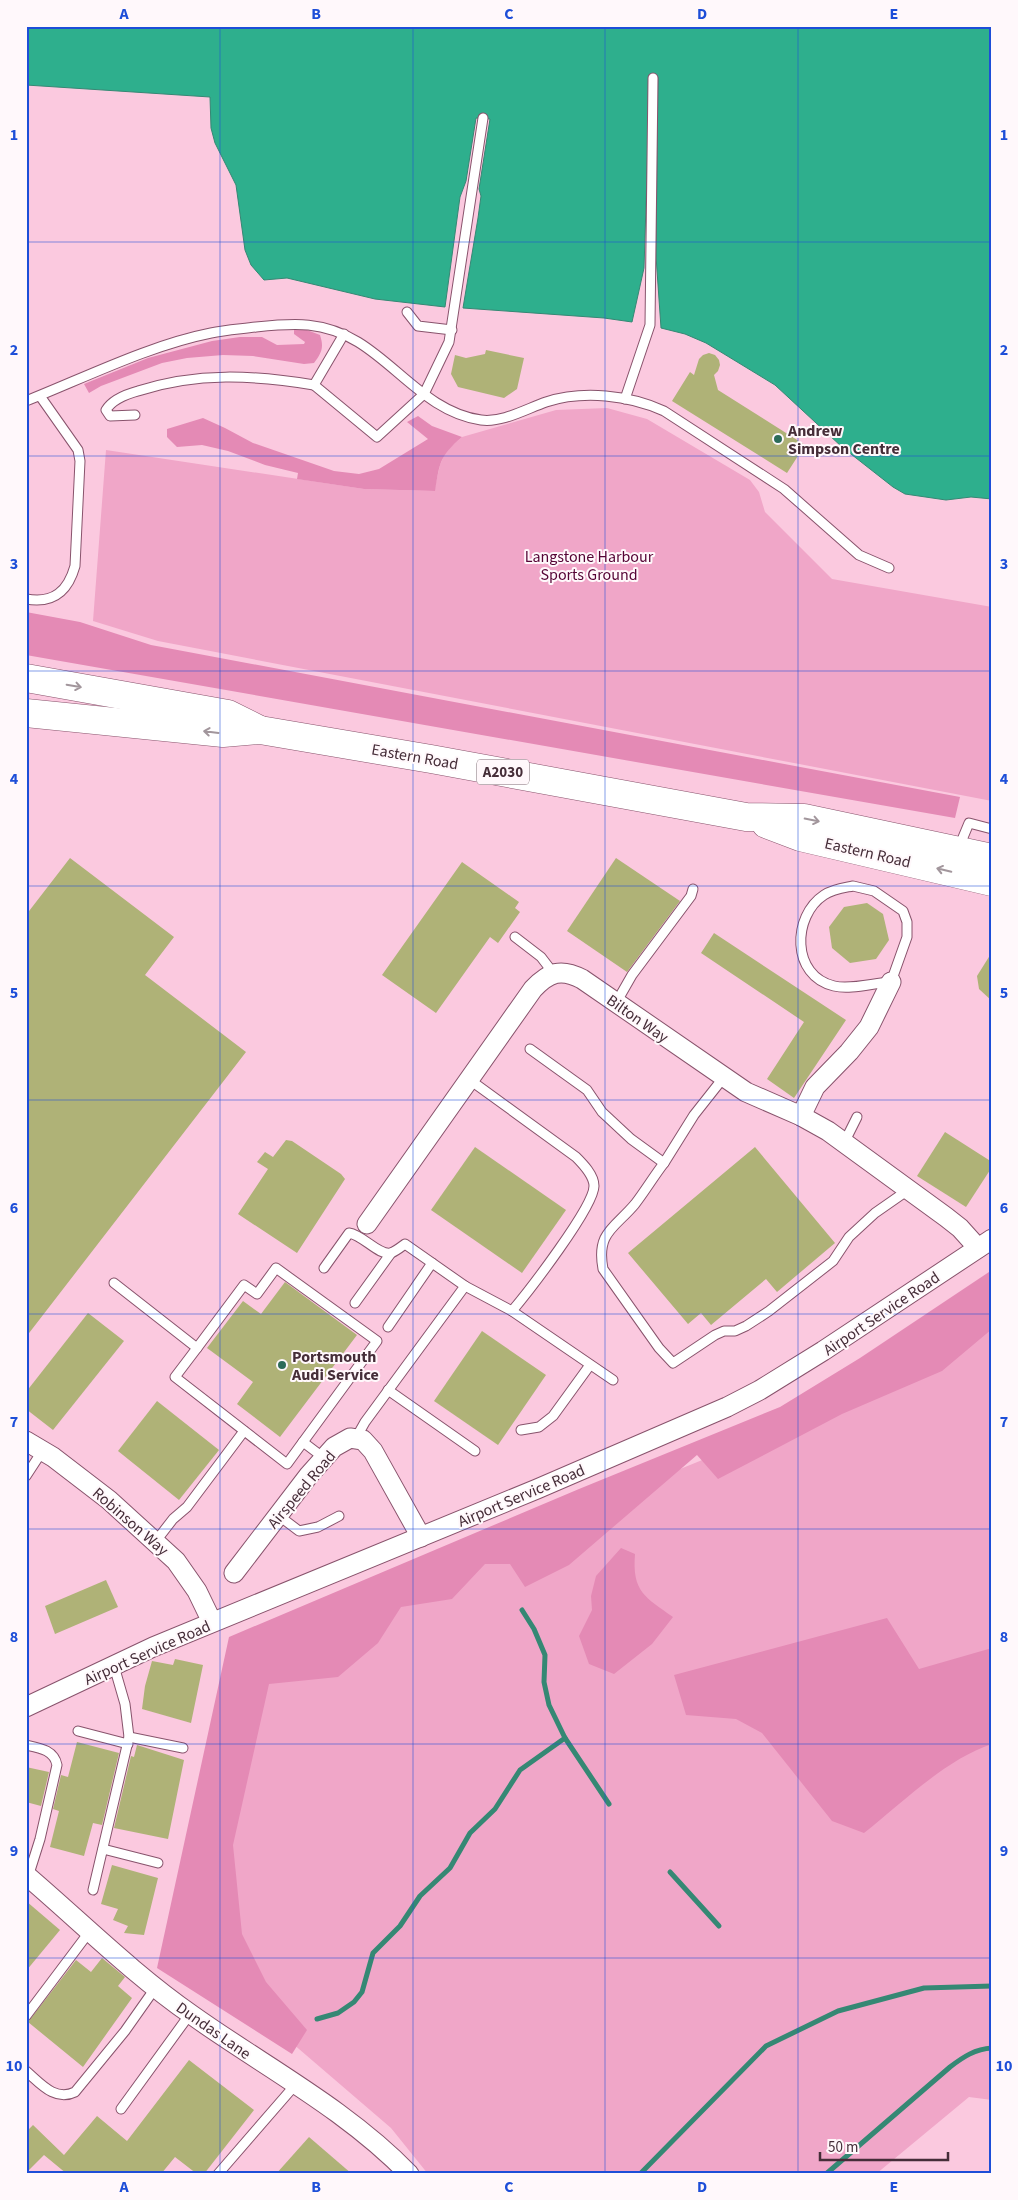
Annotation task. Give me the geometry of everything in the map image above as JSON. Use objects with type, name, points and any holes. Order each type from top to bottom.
[{"type":"main road","name":"Eastern Road","points":[[26,678],[228,714],[260,730]]},
{"type":"main road","name":"Eastern Road","points":[[26,713],[223,733],[260,730],[431,759],[746,817],[804,818],[992,858]]},
{"type":"main road","name":"Eastern Road","points":[[746,817],[800,837],[992,882]]},
{"type":"street","name":"Bilton Way","points":[[554,974],[571,974],[762,1101],[800,1116],[828,1131],[960,1228],[985,1243]]},
{"type":"street","points":[[367,1224],[533,989],[542,979],[554,974]]},
{"type":"street","points":[[800,1116],[815,1087],[849,1052],[869,1027],[891,982]]},
{"type":"street","name":"Airport Service Road","points":[[26,1707],[212,1622],[693,1423],[760,1390],[823,1351],[985,1243]]},
{"type":"street","name":"Airspeed Road","points":[[234,1573],[324,1458],[342,1442],[350,1438],[356,1438]]},
{"type":"street","points":[[356,1438],[362,1440],[373,1451],[421,1537]]},
{"type":"street","name":"Robinson Way","points":[[26,1440],[44,1450],[109,1500],[156,1541],[186,1574],[212,1622]]},
{"type":"street","name":"Dundas Lane","points":[[27,1876],[190,2014],[347,2118],[387,2152],[409,2174]]},
{"type":"lane","points":[[625,399],[650,325],[653,78]]},
{"type":"lane","points":[[135,415],[110,416],[106,410],[109,405],[127,394],[156,385],[195,377],[241,377],[283,380],[314,385],[377,437],[424,394],[443,356],[452,330],[483,118]]},
{"type":"lane","points":[[407,312],[418,326],[452,330]]},
{"type":"lane","points":[[26,401],[161,347],[212,333],[298,324],[322,326],[344,334],[364,346],[424,394],[452,412],[483,420],[496,420],[566,397],[588,396],[625,399],[651,405],[672,416],[784,489],[859,554],[889,568]]},
{"type":"lane","points":[[314,385],[344,334]]},
{"type":"lane","points":[[26,599],[41,601],[52,598],[64,590],[71,580],[75,566],[80,461],[78,450],[40,396]]},
{"type":"lane","points":[[958,850],[969,824],[992,829]]},
{"type":"lane","points":[[853,886],[874,891],[903,911],[907,922],[907,937],[891,982],[834,986],[813,974],[805,962],[800,947],[800,931],[806,915],[825,894],[853,886]]},
{"type":"lane","points":[[616,1003],[632,975],[691,896],[693,889]]},
{"type":"lane","points":[[515,937],[541,957],[554,974]]},
{"type":"lane","points":[[530,1049],[587,1090],[602,1112],[631,1139],[664,1163]]},
{"type":"lane","points":[[724,1077],[694,1115],[664,1163],[631,1209],[608,1230],[603,1242],[601,1257],[603,1269],[659,1348],[673,1363],[715,1335],[724,1331],[735,1331],[768,1311],[834,1261],[849,1237],[875,1213],[908,1190]]},
{"type":"lane","points":[[470,1080],[576,1157],[587,1168],[594,1186],[588,1206],[532,1287],[512,1311]]},
{"type":"lane","points":[[844,1143],[857,1117]]},
{"type":"lane","points":[[324,1268],[349,1233],[356,1234],[383,1253],[391,1253]]},
{"type":"lane","points":[[355,1303],[391,1253],[405,1244],[465,1286],[512,1311],[613,1380]]},
{"type":"lane","points":[[388,1327],[432,1263]]},
{"type":"lane","points":[[276,1268],[378,1341],[286,1464],[244,1431],[175,1377],[244,1285],[256,1294],[276,1268]]},
{"type":"lane","points":[[114,1283],[197,1348]]},
{"type":"lane","points":[[356,1438],[365,1422],[465,1286]]},
{"type":"lane","points":[[522,1430],[539,1427],[553,1416],[590,1365]]},
{"type":"lane","points":[[388,1390],[475,1451]]},
{"type":"lane","points":[[156,1541],[173,1519],[187,1508],[244,1431]]},
{"type":"lane","points":[[303,1442],[324,1458]]},
{"type":"lane","points":[[26,1476],[44,1450]]},
{"type":"lane","points":[[278,1515],[299,1531],[318,1527],[339,1516]]},
{"type":"lane","points":[[93,1890],[128,1741],[125,1704],[114,1666]]},
{"type":"lane","points":[[78,1731],[128,1741],[183,1748]]},
{"type":"lane","points":[[26,1745],[49,1752],[56,1758],[57,1765],[40,1839],[27,1876]]},
{"type":"lane","points":[[103,1849],[158,1864]]},
{"type":"lane","points":[[26,2016],[90,1931]]},
{"type":"lane","points":[[26,2071],[58,2095],[65,2096],[75,2092],[125,2030],[156,1987]]},
{"type":"lane","points":[[121,2109],[190,2014]]},
{"type":"lane","points":[[218,2174],[296,2084]]},
{"type":"green space","name":"Langstone Harbour Sports Ground","points":[[607,408],[647,419],[750,480],[759,492],[765,512],[832,579],[992,607],[992,801],[158,641],[93,621],[106,450],[364,489],[434,491],[440,465],[446,451],[462,437],[556,410]]},
{"type":"green space","points":[[992,1293],[992,2100],[969,2097],[876,2174],[428,2174],[391,2128],[186,1952],[262,1640],[822,1411]]},
{"type":"shaded area","points":[[26,26],[992,26],[992,499],[971,497],[946,500],[905,494],[893,487],[842,447],[775,385],[706,343],[685,334],[661,328],[656,256],[658,77],[650,78],[644,268],[632,322],[604,318],[463,308],[478,218],[481,196],[479,189],[490,119],[476,118],[466,181],[460,197],[445,307],[375,299],[287,278],[264,280],[251,265],[245,250],[236,185],[215,143],[211,128],[210,97],[26,85]]},
{"type":"shaded area","points":[[294,329],[307,330],[320,335],[322,350],[314,363],[304,364],[253,356],[223,355],[187,358],[162,363],[101,386],[89,393],[84,384],[148,358],[212,341],[240,337],[262,337],[277,345],[304,344],[305,342],[294,334]]},
{"type":"shaded area","points":[[418,416],[432,426],[462,437],[449,450],[442,461],[435,491],[364,489],[297,479],[298,473],[265,465],[228,451],[202,445],[177,447],[167,437],[167,429],[203,418],[253,443],[334,471],[359,474],[379,469],[428,439],[407,422]]},
{"type":"shaded area","points":[[26,612],[80,622],[151,645],[960,797],[955,818],[26,655]]},
{"type":"shaded area","points":[[992,1270],[992,1329],[942,1371],[842,1414],[718,1479],[697,1455],[569,1565],[525,1587],[510,1564],[485,1564],[452,1599],[401,1607],[378,1643],[338,1677],[269,1684],[233,1845],[242,1934],[266,1982],[307,2030],[292,2054],[157,1968],[229,1637],[579,1489],[780,1407],[860,1358]]},
{"type":"shaded area","points":[[621,1548],[635,1554],[636,1577],[642,1592],[673,1617],[652,1644],[614,1674],[589,1664],[579,1636],[592,1610],[591,1596],[596,1576]]},
{"type":"shaded area","points":[[887,1618],[919,1669],[992,1648],[992,1744],[958,1760],[941,1771],[864,1833],[832,1821],[762,1733],[736,1719],[686,1715],[674,1675]]},
{"type":"building","points":[[486,350],[524,358],[517,389],[504,398],[458,387],[451,374],[455,355],[466,358],[485,354]]},
{"type":"building","points":[[709,353],[715,355],[719,360],[718,371],[714,375],[718,390],[805,445],[787,473],[672,401],[690,372],[694,375],[699,359]]},
{"type":"building","points":[[70,858],[174,937],[145,975],[246,1052],[26,1337],[26,915]]},
{"type":"building","points":[[616,858],[680,901],[627,972],[567,931]]},
{"type":"building","points":[[462,862],[519,902],[515,908],[520,912],[498,943],[490,937],[436,1013],[382,975]]},
{"type":"building","points":[[867,903],[883,914],[889,940],[876,959],[850,963],[832,948],[829,927],[844,907]]},
{"type":"building","points":[[714,933],[846,1020],[794,1098],[767,1079],[804,1022],[701,953]]},
{"type":"building","points":[[992,952],[992,1001],[979,989],[977,976]]},
{"type":"building","points":[[945,1132],[992,1162],[992,1167],[966,1207],[917,1176]]},
{"type":"building","points":[[286,1140],[292,1141],[341,1174],[345,1179],[297,1253],[238,1214],[268,1169],[257,1162],[265,1152],[273,1157]]},
{"type":"building","points":[[475,1147],[566,1210],[522,1273],[431,1210]]},
{"type":"building","points":[[755,1147],[835,1243],[777,1292],[766,1279],[711,1325],[701,1313],[688,1324],[628,1253]]},
{"type":"building","name":"Portsmouth Audi Service","points":[[285,1282],[357,1335],[280,1437],[237,1404],[253,1382],[207,1348],[243,1301],[261,1314]]},
{"type":"building","points":[[88,1313],[124,1341],[53,1430],[26,1409],[26,1392]]},
{"type":"building","points":[[482,1331],[546,1375],[498,1445],[434,1401]]},
{"type":"building","points":[[157,1401],[219,1450],[179,1500],[118,1451]]},
{"type":"building","points":[[106,1580],[118,1607],[55,1634],[45,1606]]},
{"type":"building","points":[[175,1659],[203,1665],[191,1723],[142,1709],[145,1686],[152,1661],[173,1665]]},
{"type":"building","points":[[77,1742],[119,1753],[102,1825],[93,1823],[84,1856],[50,1847],[59,1811],[53,1809],[61,1775],[68,1777]]},
{"type":"building","points":[[137,1745],[184,1760],[168,1839],[114,1828],[131,1756],[134,1757]]},
{"type":"building","points":[[26,1767],[49,1772],[41,1806],[26,1802]]},
{"type":"building","points":[[112,1865],[158,1878],[144,1935],[124,1933],[128,1926],[113,1920],[118,1909],[101,1904]]},
{"type":"building","points":[[26,1901],[60,1930],[26,1971]]},
{"type":"building","points":[[102,1958],[125,1977],[118,1986],[132,1998],[83,2067],[28,2022],[76,1960],[91,1972]]},
{"type":"building","points":[[189,2060],[254,2110],[204,2174],[197,2174],[175,2157],[161,2174],[67,2174],[44,2155],[26,2173],[26,2132],[33,2125],[64,2155],[97,2116],[127,2141]]},
{"type":"building","points":[[309,2137],[352,2174],[276,2174]]},
{"type":"waterway","points":[[317,2019],[338,2013],[354,2002],[362,1992],[373,1953],[400,1926],[420,1896],[450,1868],[470,1833],[495,1809],[520,1770],[565,1738],[549,1705],[544,1682],[545,1655],[534,1629],[522,1610]]},
{"type":"waterway","points":[[565,1738],[609,1804]]},
{"type":"waterway","points":[[670,1872],[719,1926]]},
{"type":"waterway","points":[[640,2174],[766,2046],[838,2011],[924,1988],[992,1986]]},
{"type":"waterway","points":[[826,2174],[950,2067],[970,2054],[992,2048]]},
{"type":"place","name":"Andrew Simpson Centre","points":[[778,439]]},
{"type":"place","name":"Portsmouth Audi Service","points":[[282,1365]]}]
